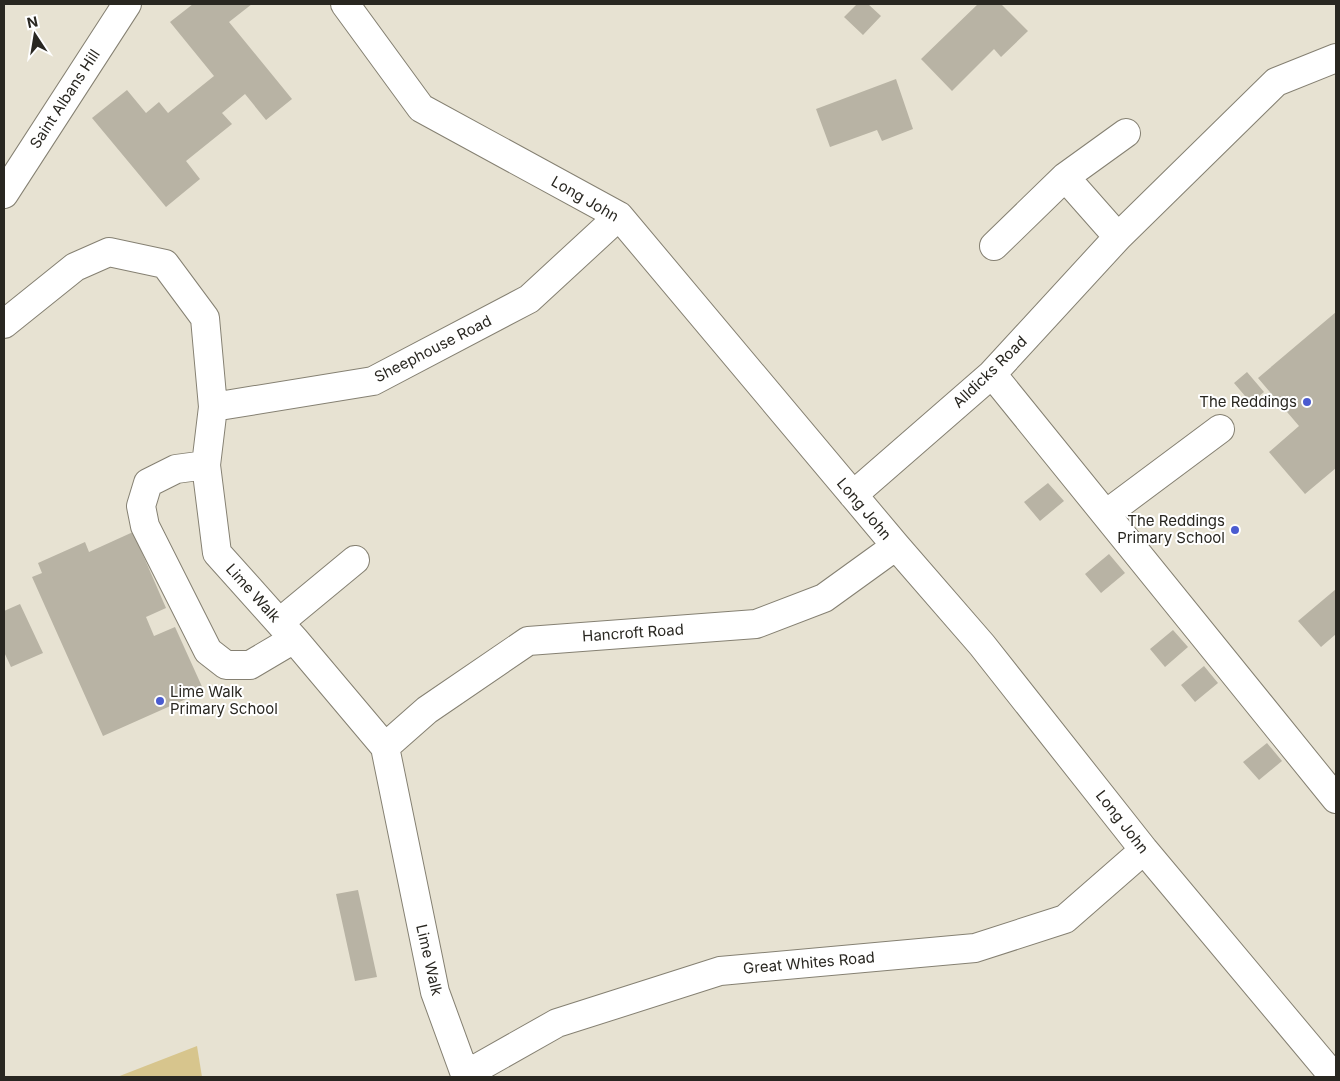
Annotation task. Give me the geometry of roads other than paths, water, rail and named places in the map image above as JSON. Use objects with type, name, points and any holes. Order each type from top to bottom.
[{"type":"street","name":"Saint Albans Hill","points":[[4,194],[127,4]]},
{"type":"street","name":"Long John","points":[[345,4],[421,108],[619,216],[896,546],[982,645],[1144,850],[1334,1077]]},
{"type":"street","name":"Alldicks Road","points":[[853,495],[992,374],[1118,237],[1276,82],[1336,58]]},
{"type":"street","points":[[994,246],[1065,177],[1126,133]]},
{"type":"street","points":[[1065,177],[1118,237]]},
{"type":"street","name":"Sheephouse Road","points":[[213,407],[373,381],[529,299],[619,216]]},
{"type":"street","name":"Lime Walk","points":[[4,324],[75,267],[109,252],[165,264],[206,318],[213,407],[206,465],[217,553],[287,630],[384,747],[435,992],[466,1076]]},
{"type":"street","points":[[992,374],[1336,799]]},
{"type":"street","points":[[1106,514],[1220,429]]},
{"type":"street","points":[[206,465],[176,469],[148,484],[141,506],[145,526],[208,651],[226,665],[250,665],[355,560]]},
{"type":"street","name":"Hancroft Road","points":[[384,747],[427,710],[528,641],[756,624],[824,598],[896,546]]},
{"type":"street","name":"Great Whites Road","points":[[466,1076],[556,1023],[720,971],[975,948],[1065,919],[1144,850]]},
{"type":"place","name":"The Reddings","points":[[1307,402]]},
{"type":"place","name":"The Reddings Primary School","points":[[1235,530]]},
{"type":"place","name":"Lime Walk Primary School","points":[[160,701]]}]
